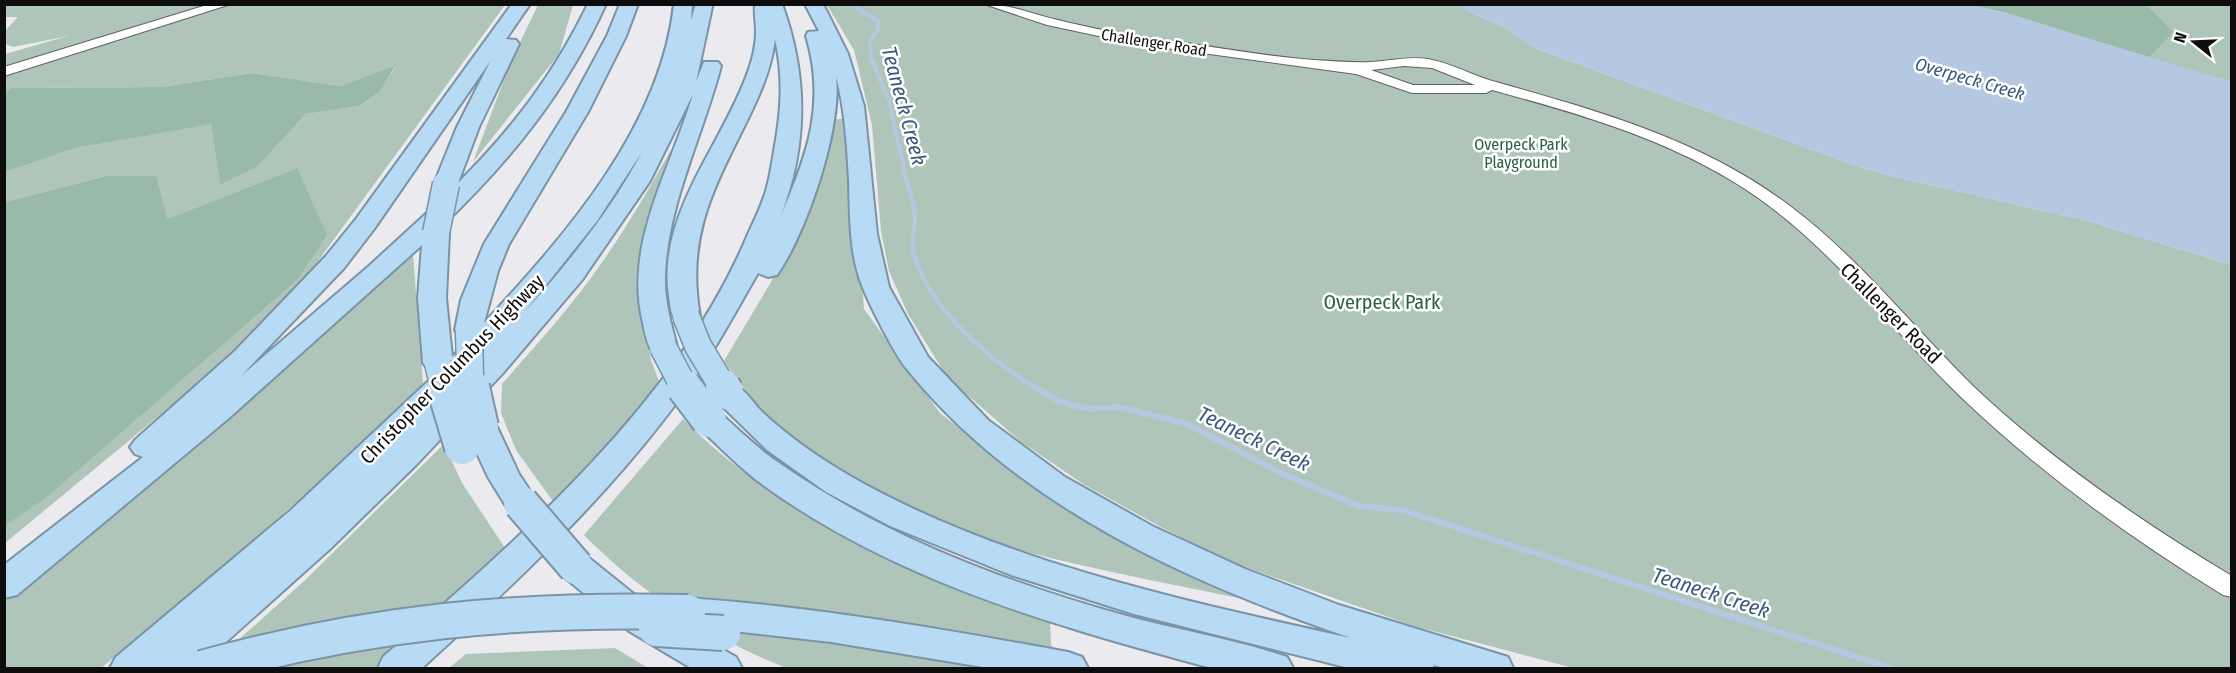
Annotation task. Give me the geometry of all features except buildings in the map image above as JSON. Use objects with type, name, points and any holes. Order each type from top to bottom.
[{"type":"highway","points":[[4,566],[102,485],[207,393],[309,291],[365,224],[521,4]]},
{"type":"highway","points":[[528,4],[468,127],[446,184],[436,233],[432,298],[438,363],[448,406],[521,503],[576,567],[642,621],[723,651]]},
{"type":"highway","points":[[4,585],[266,371],[444,210],[503,148],[545,96],[575,51],[597,4]]},
{"type":"highway","points":[[471,437],[469,330],[475,299],[487,260],[506,225],[575,115],[612,49],[629,4]]},
{"type":"highway","points":[[575,115],[603,85],[638,27],[647,4]]},
{"type":"highway","name":"Christopher Columbus Highway","points":[[130,669],[261,556],[364,462],[459,368],[546,271],[608,188],[644,130],[673,59],[683,4]]},
{"type":"highway","name":"Christopher Columbus Highway","points":[[171,669],[393,468],[496,361],[569,277],[628,196],[670,123],[692,68],[703,4]]},
{"type":"highway","points":[[716,4],[714,45],[708,79],[666,206],[652,259],[651,297],[663,347],[683,387],[761,429],[810,468],[875,505],[950,538],[1031,569],[1117,596],[1415,669]]},
{"type":"highway","points":[[763,4],[765,45],[759,73],[699,196],[686,231],[680,267],[686,316],[717,406],[748,457],[793,491],[836,516],[908,552],[991,586],[1082,616],[1273,669]]},
{"type":"highway","points":[[397,669],[476,597],[566,508],[643,422],[693,357],[728,305],[750,263],[772,210],[782,179],[792,122],[792,85],[788,52],[773,4]]},
{"type":"highway","points":[[693,357],[756,292],[781,242],[808,177],[823,119],[826,81],[819,49],[803,4]]},
{"type":"highway","points":[[814,4],[836,47],[851,91],[859,144],[865,237],[877,290],[905,343],[952,402],[992,439],[1059,489],[1162,547],[1225,576],[1311,610],[1494,669]]},
{"type":"highway","points":[[202,669],[267,650],[327,637],[439,619],[560,611],[688,612],[787,621],[876,633],[1068,669]]},
{"type":"highway","points":[[263,669],[375,646],[485,633],[588,628],[723,651],[823,644],[970,669]]},
{"type":"street","points":[[4,72],[225,4]]},
{"type":"street","name":"Challenger Road","points":[[990,4],[1051,22],[1136,40],[1358,70],[1412,89],[1477,88],[1521,93]]},
{"type":"street","name":"Challenger Road","points":[[1322,64],[1362,66],[1427,63],[1476,81],[1573,107],[1635,128],[1695,155],[1760,192],[1816,237],[1968,392],[2017,435],[2115,512],[2232,588]]},
{"type":"street","points":[[1392,81],[1387,76],[1387,71],[1398,64]]},
{"type":"street","points":[[1442,89],[1451,85],[1455,80],[1449,70]]},
{"type":"green space","points":[[5,5],[505,5],[275,320],[5,543],[5,526],[47,496],[297,168],[167,219],[106,176],[5,202],[5,172],[76,148],[211,123],[220,185],[257,167],[306,114],[359,106],[378,94],[395,67],[340,86],[252,73],[161,87],[11,88],[5,92],[5,54],[68,36],[13,47],[5,44],[4,32],[18,17],[5,17]]},
{"type":"green space","points":[[538,5],[573,5],[559,54],[473,162],[511,61]]},
{"type":"green space","name":"Overpeck Park","points":[[827,5],[1462,5],[1470,12],[1506,28],[1537,49],[1854,165],[1891,176],[2088,221],[2231,265],[2231,668],[1573,668],[1414,626],[1228,561],[1083,484],[1020,441],[947,377],[908,314],[889,271],[881,231],[872,125],[854,50]]},
{"type":"green space","points":[[1970,5],[2147,5],[2174,32],[2149,58],[2006,13]]},
{"type":"green space","points":[[2147,5],[2231,5],[2231,82],[2149,58],[2174,32]]},
{"type":"green space","points":[[395,66],[379,93],[359,106],[306,114],[257,167],[220,185],[211,124],[76,148],[5,172],[5,92],[11,88],[161,87],[252,73],[340,86]]},
{"type":"green space","points":[[850,118],[864,309],[940,413],[1047,496],[1276,606],[1057,560],[995,543],[963,531],[896,502],[833,466],[780,427],[757,404],[724,361],[771,282],[789,243],[829,120]]},
{"type":"green space","points":[[679,136],[648,341],[651,360],[660,384],[555,504],[516,450],[501,413],[502,384],[591,277],[633,215]]},
{"type":"green space","points":[[297,168],[327,235],[298,279],[47,497],[5,526],[5,202],[106,176],[156,176],[167,219]]},
{"type":"green space","points":[[413,255],[423,384],[326,476],[204,584],[101,668],[5,668],[5,597],[195,448]]},
{"type":"green space","points":[[683,419],[723,455],[765,487],[854,542],[950,586],[1050,623],[1051,645],[1067,668],[786,668],[731,643],[678,612],[629,576],[584,535]]},
{"type":"green space","points":[[444,444],[462,483],[507,551],[378,668],[207,668],[303,582]]},
{"type":"green space","points":[[615,648],[648,668],[449,668],[466,654]]},
{"type":"water","name":"Overpeck Creek","points":[[1462,5],[1970,5],[2006,13],[2231,82],[2231,265],[2088,221],[1891,176],[1854,165],[1537,49],[1506,28],[1470,12]]},
{"type":"waterway","name":"Teaneck Creek","points":[[855,4],[858,9],[878,21],[877,31],[870,40],[871,58],[889,101],[904,169]]},
{"type":"waterway","name":"Teaneck Creek","points":[[903,168],[915,213],[913,250],[920,271],[931,292],[962,330],[1000,363],[1037,389]]},
{"type":"waterway","name":"Teaneck Creek","points":[[1035,387],[1058,401],[1088,409],[1119,407],[1187,424],[1283,474],[1359,506],[1402,510],[1891,668]]},
{"type":"park label","name":"Overpeck Park Playground","points":[[1521,153]]}]
